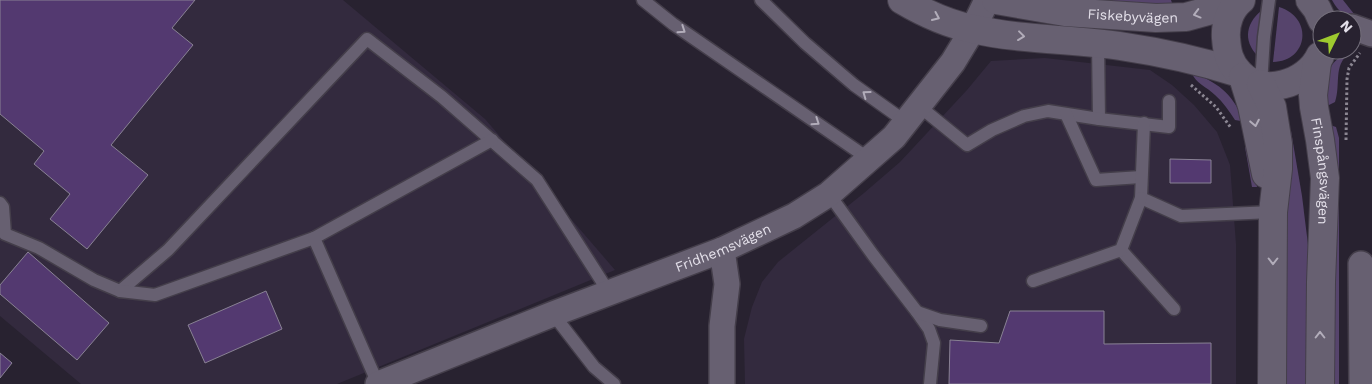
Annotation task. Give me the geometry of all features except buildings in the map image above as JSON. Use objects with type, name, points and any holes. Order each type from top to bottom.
[{"type":"main road","name":"Fiskebyvägen","points":[[902,0],[944,21],[973,30],[1109,45],[1197,43],[1242,71]]},
{"type":"main road","name":"Fiskebyvägen","points":[[996,0],[1065,12],[1156,18],[1186,17],[1239,2]]},
{"type":"main road","points":[[1239,2],[1228,22],[1226,32],[1242,71],[1272,107],[1278,144],[1278,169],[1273,212],[1272,384]]},
{"type":"main road","name":"Finspångsvägen","points":[[1242,71],[1285,84],[1313,64]]},
{"type":"main road","name":"Finspångsvägen","points":[[1313,64],[1296,111],[1310,196],[1321,282],[1320,384]]},
{"type":"street","name":"Fridhemsvägen","points":[[378,384],[553,314],[722,250],[794,216],[829,194],[894,137],[953,62],[973,30],[987,0]]},
{"type":"street","points":[[722,250],[727,284],[722,326],[722,384]]},
{"type":"street","points":[[1361,264],[1362,384]]},
{"type":"lane","points":[[643,0],[673,24],[870,159]]},
{"type":"lane","points":[[761,0],[805,43],[854,85],[912,114],[967,145],[992,130],[1024,116],[1048,111],[1169,127],[1169,101]]},
{"type":"lane","points":[[1242,71],[1264,37],[1269,0]]},
{"type":"lane","points":[[120,291],[168,250],[367,39],[442,97],[537,180],[610,294]]},
{"type":"lane","points":[[1099,119],[1109,45]]},
{"type":"lane","points":[[1066,114],[1096,180],[1142,176]]},
{"type":"lane","points":[[1033,282],[1121,250],[1141,198],[1144,123]]},
{"type":"lane","points":[[0,203],[3,208],[5,234],[39,248],[94,280],[120,291],[155,295],[314,238],[492,140]]},
{"type":"lane","points":[[829,194],[929,329],[934,343],[930,384]]},
{"type":"lane","points":[[1141,198],[1181,216],[1273,212]]},
{"type":"lane","points":[[314,238],[378,384]]},
{"type":"lane","points":[[1121,250],[1174,309]]},
{"type":"lane","points":[[917,312],[940,320],[981,326]]},
{"type":"lane","points":[[553,314],[594,367],[614,384]]},
{"type":"path","points":[[1188,83],[1216,107],[1234,134]]},
{"type":"shaded area","points":[[0,0],[343,0],[485,119],[615,270],[337,384],[81,384],[0,316]]},
{"type":"shaded area","points":[[1039,0],[1171,0],[1174,9]]},
{"type":"shaded area","points":[[1332,0],[1343,0],[1351,10],[1340,10]]},
{"type":"shaded area","points":[[1279,7],[1290,12],[1297,20],[1302,29],[1302,38],[1300,47],[1294,54],[1285,60],[1273,62]]},
{"type":"shaded area","points":[[1264,9],[1258,56],[1250,44],[1248,31],[1253,19]]},
{"type":"shaded area","points":[[1045,58],[1150,70],[1172,85],[1194,105],[1217,132],[1230,165],[1236,244],[1236,384],[745,384],[744,339],[752,307],[762,282],[778,262],[900,162],[967,90],[991,61]]},
{"type":"shaded area","points":[[1343,60],[1339,70],[1337,96],[1335,102],[1329,105],[1322,105],[1328,74],[1335,61]]},
{"type":"shaded area","points":[[1192,73],[1216,84],[1229,95],[1242,118],[1241,121],[1235,120],[1221,101],[1198,82]]},
{"type":"shaded area","points":[[1330,125],[1336,127],[1339,138],[1339,384],[1333,384]]},
{"type":"shaded area","points":[[1291,131],[1309,253],[1308,384],[1284,384],[1285,132]]},
{"type":"shaded area","points":[[1246,142],[1253,163],[1257,187],[1252,187],[1245,147]]}]
